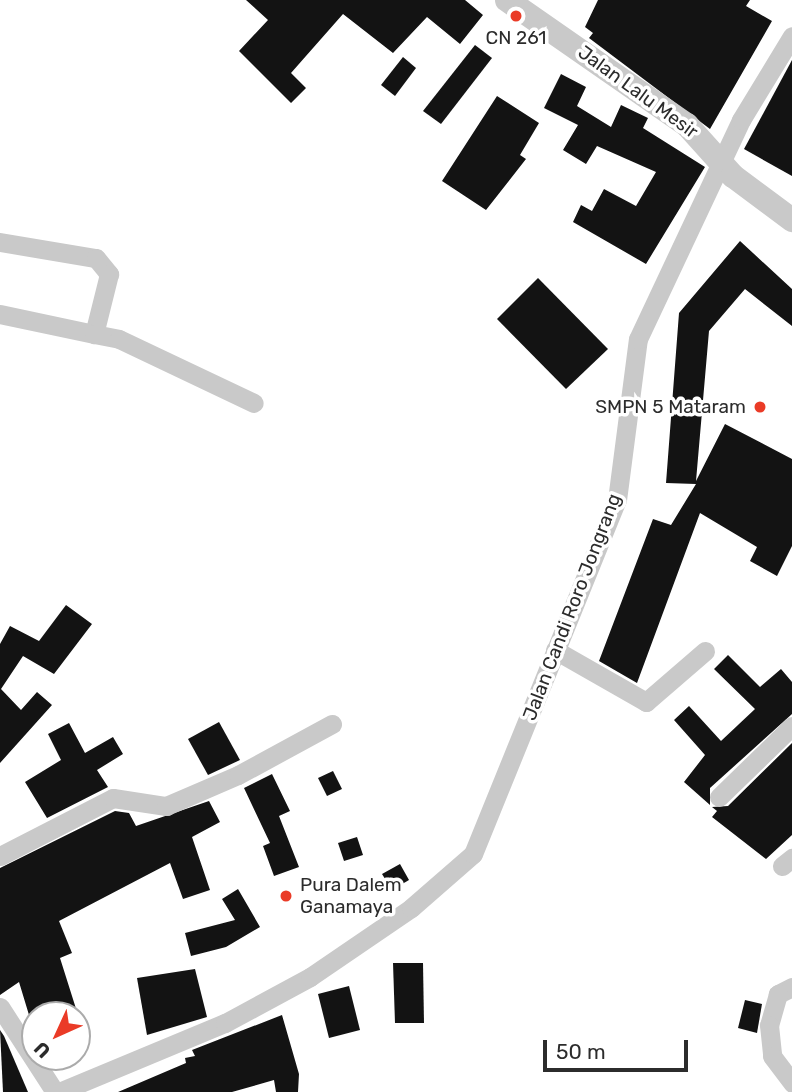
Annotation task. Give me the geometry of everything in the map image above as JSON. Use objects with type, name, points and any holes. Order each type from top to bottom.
[{"type":"street","name":"Jalan Lalu Mesir","points":[[507,0],[687,125],[743,186],[792,220]]},
{"type":"street","name":"Jalan Candi Roro Jongrang","points":[[67,1091],[244,1014],[411,908],[479,845],[617,500],[638,339],[741,120],[792,36]]},
{"type":"street","points":[[0,242],[96,258],[105,265],[108,283],[94,334]]},
{"type":"street","points":[[0,314],[120,339],[254,403]]},
{"type":"street","points":[[555,650],[646,702],[705,651]]},
{"type":"street","points":[[0,856],[113,798],[166,806],[238,775],[332,724]]},
{"type":"street","points":[[719,797],[792,726]]},
{"type":"street","points":[[790,983],[771,1005],[769,1025],[772,1056],[792,1083]]},
{"type":"street","points":[[0,1006],[67,1091]]},
{"type":"building","points":[[246,0],[465,0],[483,15],[460,44],[427,17],[393,53],[343,14],[291,73],[306,88],[291,103],[239,51],[268,20]]},
{"type":"building","points":[[598,0],[750,0],[746,6],[772,21],[710,129],[589,38],[593,33],[585,27]]},
{"type":"building","points":[[475,45],[492,58],[441,124],[423,111]]},
{"type":"building","points":[[403,57],[416,68],[395,96],[381,85]]},
{"type":"building","points":[[792,60],[792,176],[744,149]]},
{"type":"building","points":[[561,74],[586,87],[577,106],[611,127],[621,105],[648,118],[643,128],[705,167],[646,264],[573,222],[581,205],[592,211],[604,189],[636,206],[656,172],[597,146],[586,164],[563,150],[578,125],[544,108]]},
{"type":"building","points":[[497,96],[539,123],[520,155],[526,159],[486,210],[442,181]]},
{"type":"building","points":[[740,241],[792,289],[792,326],[745,289],[709,331],[696,481],[725,424],[792,459],[792,546],[777,576],[750,561],[757,547],[700,513],[637,683],[599,661],[653,519],[671,525],[696,484],[666,483],[679,313]]},
{"type":"building","points":[[538,278],[608,349],[566,389],[497,319]]},
{"type":"building","points":[[66,605],[92,624],[54,674],[23,656],[1,689],[21,710],[37,692],[52,705],[0,763],[0,644],[10,626],[39,641]]},
{"type":"building","points":[[728,655],[760,687],[781,669],[792,682],[792,714],[710,788],[710,805],[684,782],[705,755],[674,720],[689,706],[721,741],[755,709],[714,669]]},
{"type":"building","points":[[219,722],[240,760],[208,775],[188,739]]},
{"type":"building","points":[[69,723],[85,753],[113,737],[123,754],[97,770],[108,787],[47,818],[25,782],[61,760],[48,734]]},
{"type":"building","points":[[792,743],[792,835],[766,859],[712,817],[717,811],[712,807],[728,806]]},
{"type":"building","points":[[333,771],[342,789],[327,796],[318,778]]},
{"type":"building","points":[[272,774],[290,811],[279,816],[299,867],[274,876],[263,846],[270,843],[244,788]]},
{"type":"building","points":[[209,801],[220,822],[192,837],[210,890],[183,899],[170,863],[59,921],[72,953],[60,958],[74,1001],[25,1001],[19,982],[0,995],[0,868],[115,811],[129,813],[136,826]]},
{"type":"building","points":[[357,837],[363,855],[344,861],[338,843]]},
{"type":"building","points":[[400,864],[409,880],[392,890],[382,874]]},
{"type":"building","points":[[238,889],[260,927],[226,947],[191,956],[185,933],[235,920],[222,899]]},
{"type":"building","points":[[393,963],[423,963],[424,1023],[395,1023]]},
{"type":"building","points":[[195,969],[207,1017],[147,1035],[137,978]]},
{"type":"building","points":[[349,986],[360,1030],[329,1038],[318,994]]},
{"type":"building","points":[[745,1000],[762,1004],[757,1033],[738,1028]]},
{"type":"building","points":[[282,1015],[299,1074],[298,1092],[276,1092],[274,1080],[232,1092],[118,1092],[186,1063],[185,1058],[195,1056],[192,1050]]},
{"type":"building","points":[[0,1030],[4,1036],[28,1092],[3,1092]]},
{"type":"place","name":"CN 261","points":[[516,16]]},
{"type":"place","name":"SMPN 5 Mataram","points":[[760,407]]},
{"type":"place","name":"Pura Dalem Ganamaya","points":[[286,896]]}]
